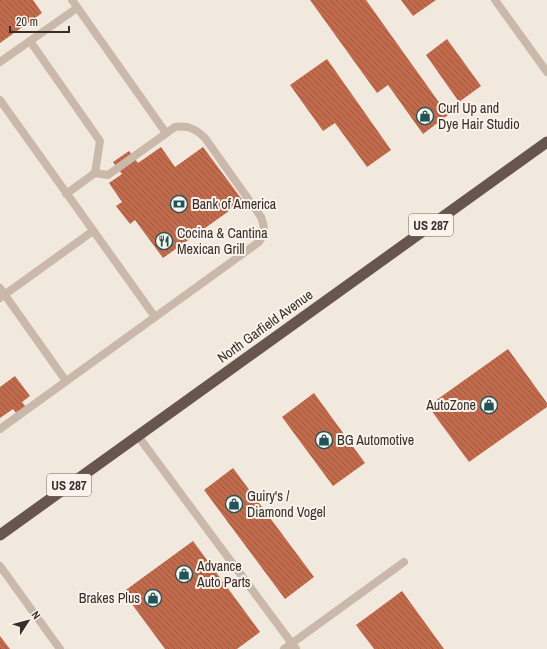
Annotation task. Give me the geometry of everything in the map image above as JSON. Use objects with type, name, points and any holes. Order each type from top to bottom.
[{"type":"highway","name":"North Garfield Avenue","points":[[0,535],[547,142]]},
{"type":"lane","points":[[72,0],[166,133]]},
{"type":"lane","points":[[495,0],[547,72]]},
{"type":"lane","points":[[0,62],[78,8]]},
{"type":"lane","points":[[30,41],[100,140],[96,172],[66,194]]},
{"type":"lane","points":[[0,100],[155,317]]},
{"type":"lane","points":[[0,429],[259,242],[264,235],[264,226],[261,217],[205,138],[199,132],[184,126],[175,127],[108,175],[96,172]]},
{"type":"lane","points":[[66,381],[2,293],[93,231]]},
{"type":"lane","points":[[138,436],[294,646]]},
{"type":"lane","points":[[284,649],[294,646],[404,562]]},
{"type":"lane","points":[[0,566],[60,649]]},
{"type":"building","points":[[0,0],[33,0],[42,13],[0,43]]},
{"type":"building","points":[[310,0],[366,0],[448,115],[423,134],[388,85],[377,93]]},
{"type":"building","points":[[401,0],[436,0],[413,16]]},
{"type":"building","points":[[447,39],[481,86],[459,102],[426,55]]},
{"type":"building","points":[[327,59],[391,150],[367,167],[335,123],[323,131],[290,85]]},
{"type":"building","name":"Bank of America","points":[[161,147],[175,167],[203,147],[243,201],[163,258],[135,220],[130,224],[116,206],[122,202],[109,183],[122,174],[113,162],[129,151],[138,163]]},
{"type":"building","name":"AutoZone","points":[[508,349],[547,403],[547,407],[469,462],[428,406]]},
{"type":"building","points":[[15,376],[30,396],[22,402],[26,407],[17,414],[13,409],[0,418],[0,387]]},
{"type":"building","name":"BG Automotive","points":[[314,393],[365,463],[333,486],[282,417]]},
{"type":"building","points":[[233,468],[314,577],[285,599],[204,490]]},
{"type":"building","points":[[193,541],[260,632],[237,649],[165,649],[123,592]]},
{"type":"building","points":[[402,591],[444,649],[374,649],[356,625]]},
{"type":"building","points":[[0,636],[10,649],[0,649]]},
{"type":"place","name":"Curl Up and Dye Hair Studio","points":[[425,116]]},
{"type":"place","name":"Bank of America","points":[[179,204]]},
{"type":"place","name":"Cocina & Cantina Mexican Grill","points":[[164,241]]},
{"type":"place","name":"AutoZone","points":[[489,405]]},
{"type":"place","name":"BG Automotive","points":[[324,440]]},
{"type":"place","name":"Guiry's / Diamond Vogel","points":[[234,504]]},
{"type":"place","name":"Advance Auto Parts","points":[[184,574]]},
{"type":"place","name":"Brakes Plus","points":[[153,598]]}]
